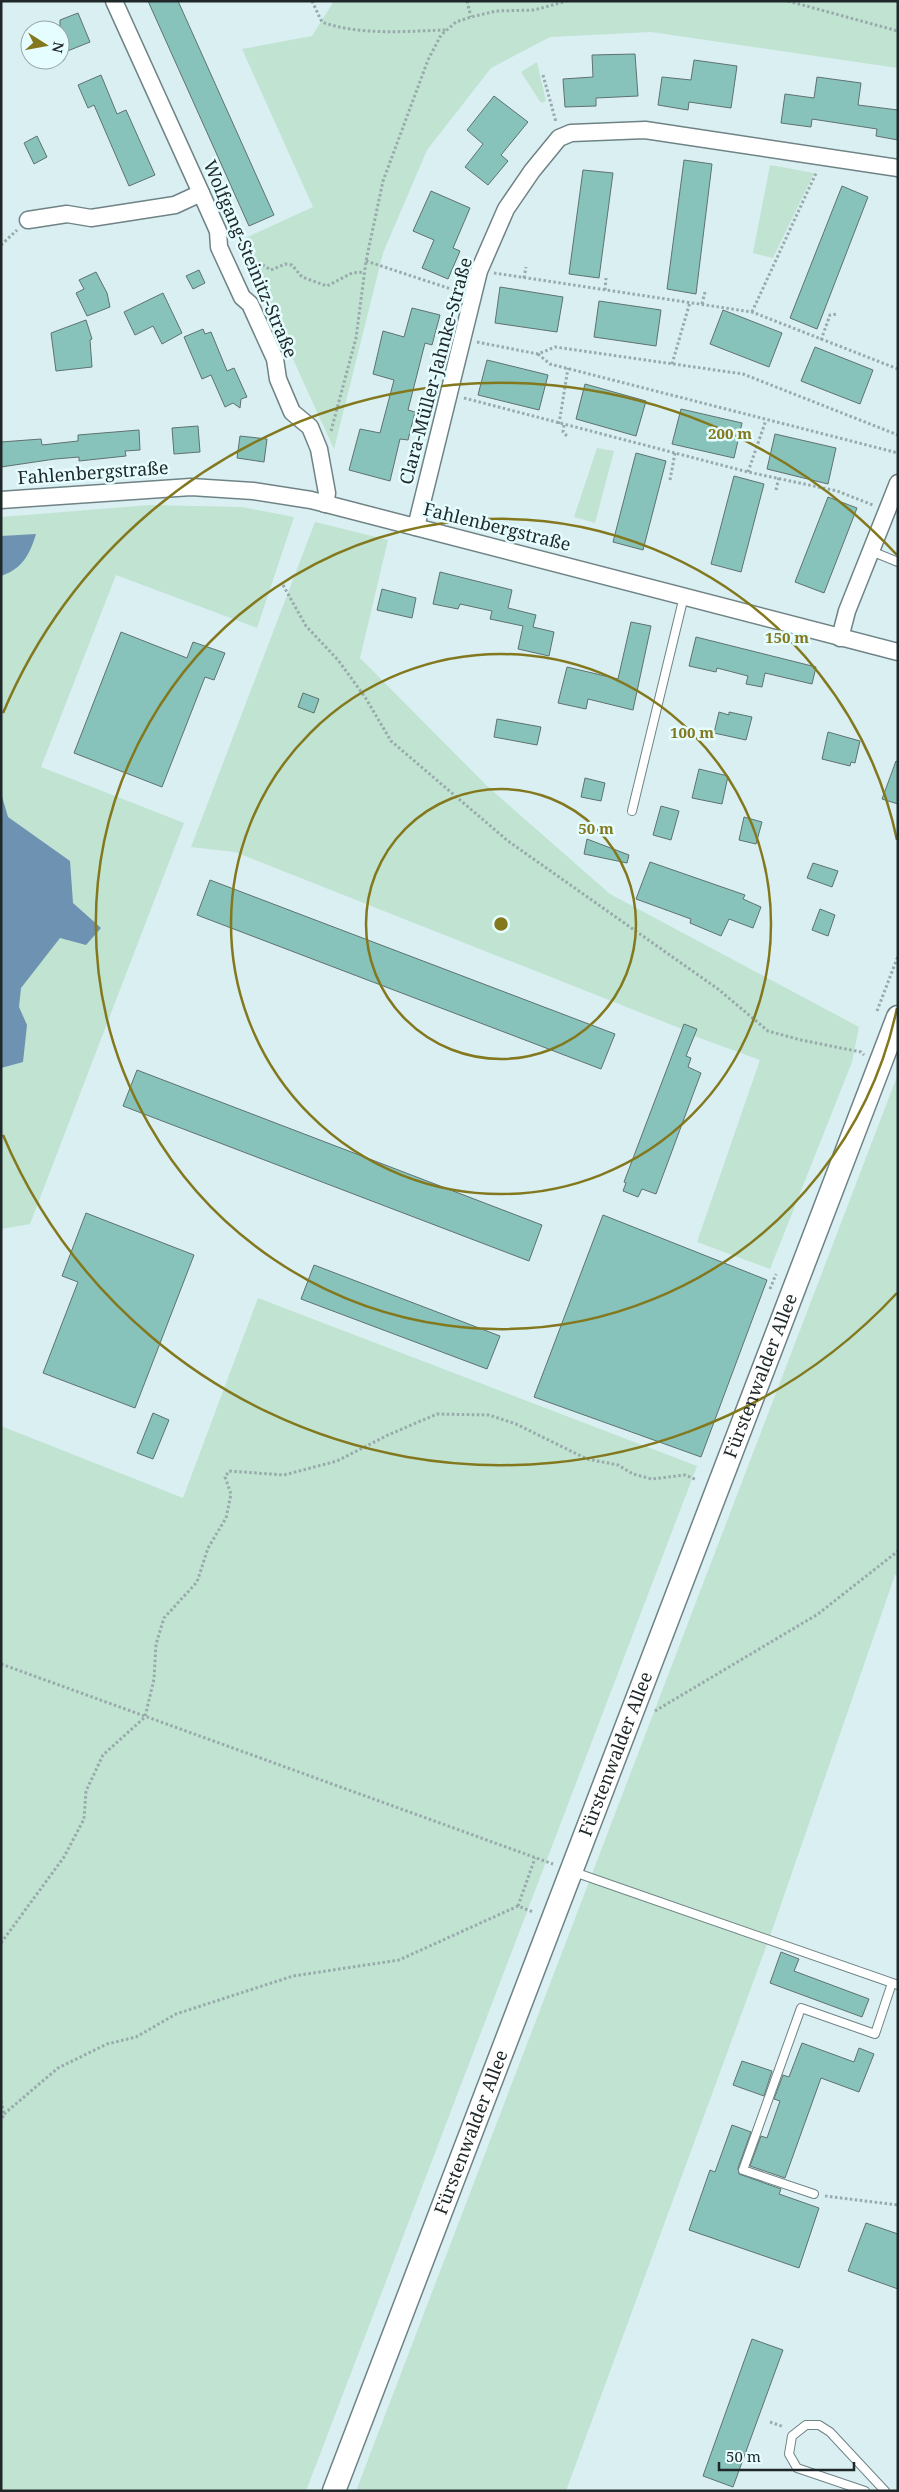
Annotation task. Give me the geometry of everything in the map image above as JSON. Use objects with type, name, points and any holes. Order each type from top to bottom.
[{"type":"main road","name":"Fürstenwalder Allee","points":[[334,2491],[898,1017]]},
{"type":"street","name":"Wolfgang-Steinitz-Straße","points":[[114,1],[218,231],[219,247],[242,297],[250,304],[274,359],[278,379],[292,412],[310,427],[319,449],[327,493],[324,504]]},
{"type":"street","points":[[562,137],[571,133],[645,130],[898,168]]},
{"type":"street","name":"Clara-Müller-Jahnke-Straße","points":[[416,527],[472,296],[481,268],[506,209],[532,171],[562,137]]},
{"type":"street","points":[[28,220],[67,214],[90,218],[156,208],[175,204],[201,193]]},
{"type":"street","points":[[840,638],[847,611],[898,484]]},
{"type":"street","name":"Fahlenbergstraße","points":[[1,500],[191,487],[253,491],[324,504],[898,652]]},
{"type":"lane","points":[[871,551],[898,562]]},
{"type":"lane","points":[[632,812],[684,596]]},
{"type":"lane","points":[[572,1871],[895,1984],[875,2034],[801,2008],[743,2170],[814,2194]]},
{"type":"lane","points":[[865,2491],[797,2468],[789,2454],[788,2448],[792,2436],[806,2425],[825,2428],[885,2491]]},
{"type":"path","points":[[312,1],[322,22],[332,26],[362,30],[447,30]]},
{"type":"path","points":[[467,1],[472,17]]},
{"type":"path","points":[[319,449],[324,445],[332,428],[356,338],[364,272],[383,181],[428,60],[441,36],[456,22],[472,17],[496,11],[534,10],[567,1]]},
{"type":"path","points":[[788,1],[898,31]]},
{"type":"path","points":[[543,75],[556,123],[562,137]]},
{"type":"path","points":[[752,312],[817,173],[821,156]]},
{"type":"path","points":[[240,252],[271,270],[285,264],[292,265],[302,277],[327,286],[352,273],[364,272]]},
{"type":"path","points":[[366,261],[472,296]]},
{"type":"path","points":[[524,278],[526,267]]},
{"type":"path","points":[[481,268],[498,274],[752,312],[898,369]]},
{"type":"path","points":[[604,290],[606,278]]},
{"type":"path","points":[[702,304],[704,292]]},
{"type":"path","points":[[672,364],[690,302]]},
{"type":"path","points":[[821,340],[830,316],[838,314]]},
{"type":"path","points":[[462,339],[538,354],[550,364],[898,453]]},
{"type":"path","points":[[538,354],[554,346],[743,374],[898,435]]},
{"type":"path","points":[[558,424],[568,368]]},
{"type":"path","points":[[448,395],[748,472],[779,477],[837,491],[887,510]]},
{"type":"path","points":[[748,472],[766,420]]},
{"type":"path","points":[[564,425],[562,432],[567,436]]},
{"type":"path","points":[[670,480],[674,453]]},
{"type":"path","points":[[776,490],[779,477]]},
{"type":"path","points":[[283,585],[306,626],[338,660],[365,697],[390,741],[508,841],[718,989],[768,1030],[801,1040],[861,1052],[878,1068]]},
{"type":"path","points":[[892,972],[898,956]]},
{"type":"path","points":[[1,1943],[64,1857],[84,1819],[86,1791],[103,1756],[145,1717],[154,1679],[156,1644],[164,1618],[197,1582],[208,1548],[226,1518],[231,1494],[225,1476],[229,1471],[284,1475],[337,1461],[388,1435],[437,1414],[489,1415],[516,1424],[587,1459],[618,1465],[633,1474],[652,1479],[685,1475],[697,1480]]},
{"type":"path","points":[[647,1716],[818,1614],[898,1551]]},
{"type":"path","points":[[1,1664],[572,1871]]},
{"type":"path","points":[[518,1906],[535,1858]]},
{"type":"path","points":[[1,2121],[4,2114],[58,2068],[106,2044],[136,2037],[176,2014],[293,1976],[398,1960],[518,1906],[533,1912]]},
{"type":"path","points":[[1,2101],[4,2114]]},
{"type":"path","points":[[814,2194],[898,2205]]},
{"type":"green space","points":[[334,1],[898,1],[898,68],[651,32],[550,37],[491,68],[427,150],[383,253],[334,449],[239,241],[313,207],[242,49],[312,36]]},
{"type":"green space","points":[[537,62],[546,101],[541,103],[521,72]]},
{"type":"green space","points":[[770,165],[814,173],[773,258],[753,253]]},
{"type":"green space","points":[[597,448],[614,451],[595,523],[574,517]]},
{"type":"green space","points":[[150,505],[242,507],[294,517],[257,628],[116,575],[41,767],[184,823],[30,1224],[1,1229],[1,517]]},
{"type":"green space","points":[[315,522],[388,540],[360,658],[487,786],[610,894],[859,1027],[852,1062],[770,1269],[697,1242],[760,1060],[694,1036],[696,1029],[684,1024],[682,1029],[235,852],[191,847]]},
{"type":"green space","points":[[898,1074],[898,1575],[895,1575],[769,1939],[566,2491],[356,2491]]},
{"type":"green space","points":[[258,1298],[697,1466],[306,2491],[1,2491],[1,1426],[183,1498]]},
{"type":"water","points":[[36,534],[28,554],[20,565],[1,576],[1,536]]},
{"type":"water","points":[[1,793],[8,817],[70,861],[73,903],[101,928],[86,945],[60,938],[21,988],[19,1007],[27,1025],[23,1062],[1,1068]]},
{"type":"building","points":[[148,1],[178,1],[274,215],[249,226]]},
{"type":"building","points":[[78,13],[90,42],[70,50],[70,20],[60,20]]},
{"type":"building","points":[[635,54],[638,96],[596,98],[596,106],[565,107],[563,79],[593,77],[592,55]]},
{"type":"building","points":[[694,60],[737,66],[731,108],[689,102],[688,110],[658,105],[662,77],[691,80]]},
{"type":"building","points":[[101,75],[117,114],[126,110],[155,175],[129,186],[94,105],[88,108],[78,85]]},
{"type":"building","points":[[817,77],[861,83],[858,105],[898,110],[898,140],[876,136],[877,129],[812,119],[811,127],[781,123],[785,94],[814,98]]},
{"type":"building","points":[[494,96],[528,122],[501,155],[508,161],[488,185],[465,167],[483,144],[467,130]]},
{"type":"building","points":[[37,136],[47,157],[34,164],[24,143]]},
{"type":"building","points":[[684,160],[712,164],[696,294],[667,289]]},
{"type":"building","points":[[583,170],[613,173],[599,278],[569,274]]},
{"type":"building","points":[[842,186],[868,197],[817,329],[790,318]]},
{"type":"building","points":[[431,191],[470,208],[453,248],[460,251],[448,279],[422,268],[434,240],[413,231]]},
{"type":"building","points":[[199,270],[205,283],[193,289],[186,276]]},
{"type":"building","points":[[96,272],[107,293],[110,307],[87,316],[76,293],[84,289],[79,280]]},
{"type":"building","points":[[500,287],[563,297],[557,332],[495,323]]},
{"type":"building","points":[[163,293],[182,333],[162,344],[153,326],[135,335],[124,312]]},
{"type":"building","points":[[599,301],[661,310],[656,346],[594,337]]},
{"type":"building","points":[[412,308],[440,315],[432,345],[425,343],[408,410],[415,412],[408,440],[400,439],[390,481],[349,470],[360,429],[380,433],[394,380],[373,374],[383,331],[404,337]]},
{"type":"building","points":[[723,310],[782,333],[769,367],[710,344]]},
{"type":"building","points":[[86,320],[92,339],[90,340],[92,367],[56,371],[51,333]]},
{"type":"building","points":[[203,329],[205,334],[211,332],[227,371],[234,368],[247,397],[241,399],[240,408],[233,403],[225,407],[211,375],[202,379],[184,337]]},
{"type":"building","points":[[815,347],[873,370],[860,404],[801,381]]},
{"type":"building","points":[[487,360],[548,375],[539,410],[478,395]]},
{"type":"building","points":[[585,384],[646,401],[636,436],[576,419]]},
{"type":"building","points":[[681,409],[742,423],[734,458],[672,444]]},
{"type":"building","points":[[198,426],[200,452],[174,454],[172,428]]},
{"type":"building","points":[[139,430],[140,450],[125,451],[126,456],[79,461],[79,457],[55,459],[1,467],[1,442],[41,439],[42,445],[78,441],[78,435]]},
{"type":"building","points":[[775,434],[836,448],[828,484],[767,469]]},
{"type":"building","points":[[240,436],[267,439],[264,462],[237,458]]},
{"type":"building","points":[[636,453],[666,461],[643,550],[613,542]]},
{"type":"building","points":[[734,476],[764,484],[741,572],[711,564]]},
{"type":"building","points":[[828,497],[857,508],[824,593],[795,582]]},
{"type":"building","points":[[440,572],[512,590],[508,608],[536,615],[533,627],[554,632],[549,656],[518,649],[523,626],[490,619],[492,611],[460,604],[458,609],[433,604]]},
{"type":"building","points":[[382,589],[416,598],[412,618],[377,610]]},
{"type":"building","points":[[631,622],[651,626],[633,710],[588,699],[586,709],[558,703],[567,667],[618,679]]},
{"type":"building","points":[[121,632],[187,658],[193,642],[225,653],[214,680],[205,677],[162,787],[74,753]]},
{"type":"building","points":[[696,637],[816,667],[812,684],[765,673],[762,687],[746,684],[748,676],[717,668],[716,672],[689,666]]},
{"type":"building","points":[[303,693],[319,699],[314,713],[298,707]]},
{"type":"building","points":[[719,712],[752,717],[746,740],[714,733]]},
{"type":"building","points":[[497,719],[541,727],[537,745],[494,737]]},
{"type":"building","points":[[828,732],[860,741],[855,763],[851,762],[850,766],[822,759]]},
{"type":"building","points":[[896,761],[898,762],[898,804],[882,799]]},
{"type":"building","points":[[699,769],[728,776],[722,804],[692,798]]},
{"type":"building","points":[[585,778],[605,783],[601,801],[581,797]]},
{"type":"building","points":[[661,806],[679,811],[671,840],[653,835]]},
{"type":"building","points":[[744,817],[762,822],[756,844],[739,840]]},
{"type":"building","points":[[587,839],[629,855],[627,863],[584,854]]},
{"type":"building","points":[[650,862],[745,895],[743,899],[761,907],[753,928],[729,919],[721,936],[690,923],[691,919],[636,899]]},
{"type":"building","points":[[813,863],[838,871],[832,887],[807,878]]},
{"type":"building","points":[[210,880],[615,1034],[601,1069],[197,915]]},
{"type":"building","points":[[820,909],[835,915],[828,936],[812,930]]},
{"type":"building","points":[[684,1024],[697,1029],[686,1056],[691,1058],[688,1067],[701,1073],[656,1194],[642,1189],[638,1197],[623,1191],[626,1183],[624,1182]]},
{"type":"building","points":[[137,1070],[542,1225],[529,1261],[123,1106]]},
{"type":"building","points":[[86,1213],[194,1255],[135,1408],[43,1373],[78,1282],[62,1276]]},
{"type":"building","points":[[603,1215],[767,1280],[701,1457],[534,1397]]},
{"type":"building","points":[[314,1265],[500,1336],[487,1369],[301,1299]]},
{"type":"building","points":[[153,1413],[169,1420],[153,1459],[137,1453]]},
{"type":"building","points":[[781,1952],[799,1959],[794,1971],[869,1999],[862,2017],[770,1983]]},
{"type":"building","points":[[802,2043],[854,2062],[859,2048],[874,2054],[859,2092],[821,2078],[785,2178],[750,2166],[761,2136],[767,2138],[780,2101],[774,2099],[783,2075],[789,2077]]},
{"type":"building","points":[[742,2061],[772,2071],[764,2096],[733,2085]]},
{"type":"building","points":[[732,2125],[751,2132],[738,2168],[739,2174],[781,2189],[779,2194],[819,2208],[799,2268],[689,2230],[710,2170],[715,2172]]},
{"type":"building","points":[[866,2223],[898,2234],[898,2289],[848,2271]]},
{"type":"building","points":[[752,2339],[783,2350],[733,2487],[703,2476]]}]
